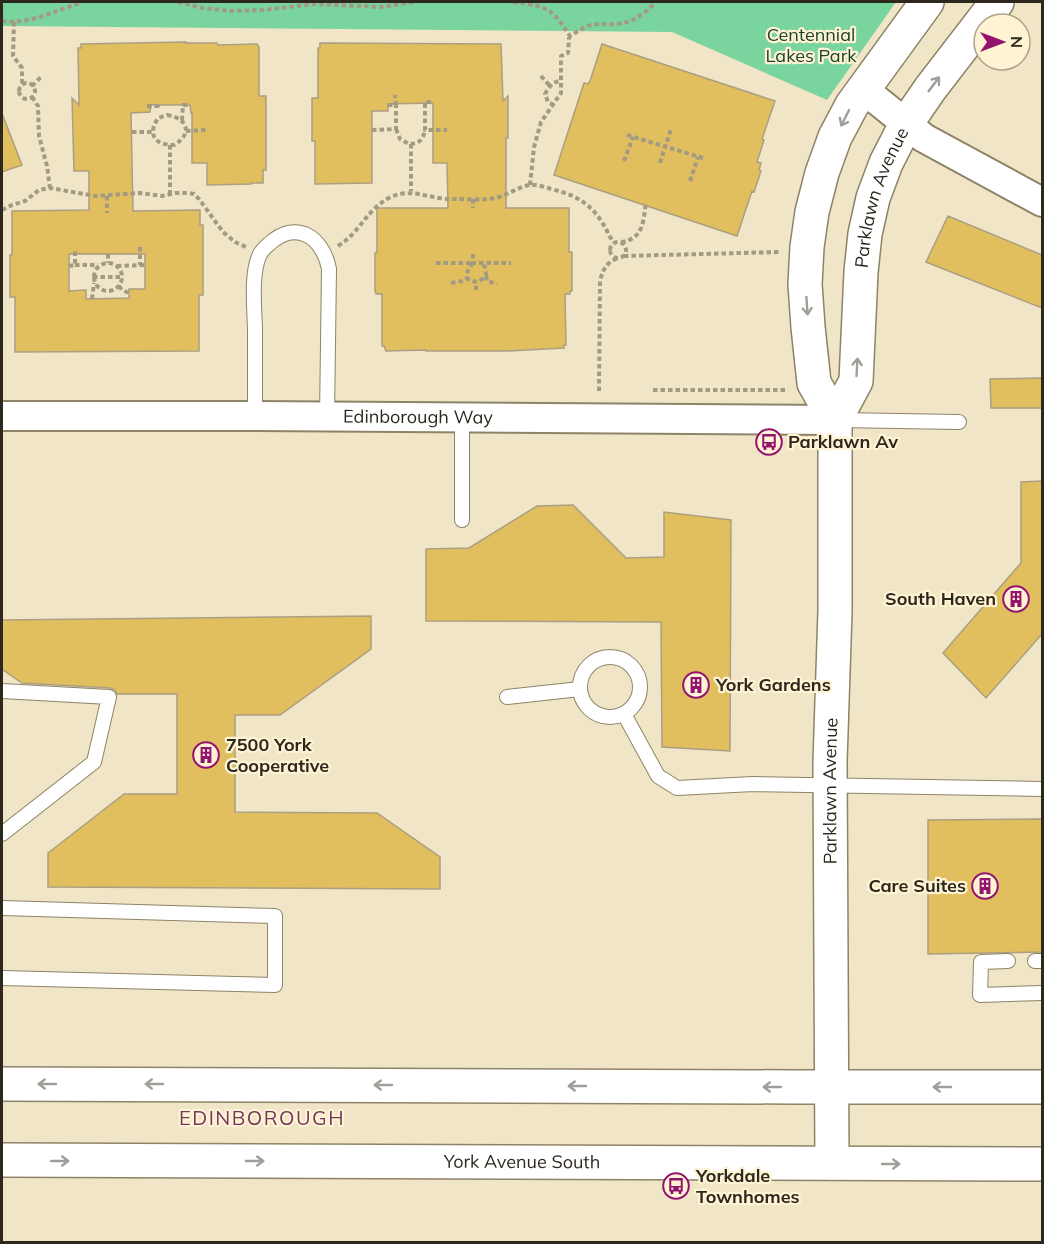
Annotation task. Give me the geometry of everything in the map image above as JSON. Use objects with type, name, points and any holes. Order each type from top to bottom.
[{"type":"street","name":"Parklawn Avenue","points":[[832,1163],[830,786],[834,611],[834,420],[814,383],[805,284],[807,247],[812,212],[835,137],[852,105],[927,2]]},
{"type":"street","name":"Parklawn Avenue","points":[[834,420],[856,381],[865,234],[873,198],[886,163],[906,123],[997,2]]},
{"type":"street","points":[[863,89],[924,138],[1042,202]]},
{"type":"street","name":"Edinborough Way","points":[[2,416],[834,420]]},
{"type":"street","points":[[2,1084],[1042,1087]]},
{"type":"street","name":"York Avenue South","points":[[2,1160],[1042,1164]]},
{"type":"lane","points":[[255,416],[254,279],[259,255],[275,238],[285,234],[302,233],[317,242],[324,252],[328,269],[327,418]]},
{"type":"lane","points":[[462,418],[462,520]]},
{"type":"lane","points":[[834,420],[959,422]]},
{"type":"lane","points":[[610,656],[629,663],[636,670],[640,680],[638,699],[632,708],[615,717],[595,714],[582,699],[580,689],[580,679],[591,662],[610,656]]},
{"type":"lane","points":[[507,697],[580,689]]},
{"type":"lane","points":[[2,691],[109,697],[94,762],[2,834]]},
{"type":"lane","points":[[624,714],[658,776],[677,788],[753,784],[1042,789]]},
{"type":"lane","points":[[2,908],[275,916],[275,985],[2,978]]},
{"type":"lane","points":[[1008,962],[981,962],[980,995],[1042,993]]},
{"type":"path","points":[[2,21],[25,21],[83,2]]},
{"type":"path","points":[[178,2],[213,10],[237,11],[314,4],[368,8],[413,2]]},
{"type":"path","points":[[513,2],[546,8],[558,18],[570,36],[568,53],[561,56],[561,93],[545,116],[539,130],[533,153],[530,185]]},
{"type":"path","points":[[570,36],[594,24],[630,22],[644,14],[656,2]]},
{"type":"path","points":[[14,22],[14,56],[22,68],[23,84],[19,90],[21,97],[25,99],[32,97]]},
{"type":"path","points":[[541,76],[550,86]]},
{"type":"path","points":[[32,86],[41,77]]},
{"type":"path","points":[[554,105],[548,102],[545,97],[546,92],[555,82],[561,81]]},
{"type":"path","points":[[23,84],[28,83],[35,90],[32,97]]},
{"type":"path","points":[[395,95],[396,129],[400,139],[405,143],[416,144],[422,139],[425,130],[425,102],[431,102]]},
{"type":"path","points":[[32,97],[38,106],[39,136],[46,159],[50,188]]},
{"type":"path","points":[[147,106],[158,106],[158,102]]},
{"type":"path","points":[[182,120],[183,105],[190,105]]},
{"type":"path","points":[[388,105],[396,105]]},
{"type":"path","points":[[162,116],[174,116],[182,120],[186,125],[186,131],[174,145],[165,145],[158,141],[153,132],[156,120],[162,116]]},
{"type":"path","points":[[372,130],[396,129]]},
{"type":"path","points":[[660,163],[671,129]]},
{"type":"path","points":[[186,131],[206,130]]},
{"type":"path","points":[[425,130],[447,130]]},
{"type":"path","points":[[132,132],[153,132]]},
{"type":"path","points":[[627,135],[700,158],[690,181]]},
{"type":"path","points":[[624,160],[633,137]]},
{"type":"path","points":[[411,144],[411,192]]},
{"type":"path","points":[[170,145],[170,195]]},
{"type":"path","points":[[324,252],[352,235],[369,213],[392,196],[411,192],[439,198],[473,199],[500,196],[530,185],[556,190],[585,203],[597,213],[608,230],[613,243],[609,251],[618,258]]},
{"type":"path","points":[[2,210],[25,201],[39,190],[50,188],[87,196],[140,193],[155,196],[194,194],[223,232],[235,242],[259,255]]},
{"type":"path","points":[[107,196],[107,213]]},
{"type":"path","points":[[473,199],[473,208]]},
{"type":"path","points":[[613,243],[632,239],[637,235],[641,230],[646,203]]},
{"type":"path","points":[[621,242],[626,248],[624,256]]},
{"type":"path","points":[[69,266],[108,263],[117,266],[142,266],[140,247]]},
{"type":"path","points":[[75,251],[75,266]]},
{"type":"path","points":[[598,391],[600,280],[606,266],[611,261],[624,256],[781,252]]},
{"type":"path","points":[[108,254],[108,263]]},
{"type":"path","points":[[467,278],[472,263],[472,254]]},
{"type":"path","points":[[436,264],[511,263]]},
{"type":"path","points":[[480,264],[485,267],[487,281],[497,284]]},
{"type":"path","points":[[92,299],[95,270],[99,265]]},
{"type":"path","points":[[93,280],[99,289],[107,292],[116,289],[122,277],[117,266]]},
{"type":"path","points":[[467,278],[476,282],[486,275]]},
{"type":"path","points":[[93,280],[122,277]]},
{"type":"path","points":[[451,283],[467,278]]},
{"type":"path","points":[[476,282],[476,290]]},
{"type":"path","points":[[119,286],[129,293]]},
{"type":"green space","name":"Centennial Lakes Park","points":[[2,2],[896,2],[827,100],[672,32],[2,26]]},
{"type":"building","points":[[186,42],[217,43],[218,45],[257,44],[259,47],[259,96],[266,96],[266,170],[263,170],[263,183],[207,185],[207,163],[192,163],[190,105],[151,105],[150,112],[131,113],[133,211],[200,210],[200,225],[203,225],[203,295],[199,295],[199,351],[15,352],[15,297],[10,297],[12,211],[89,210],[89,171],[74,171],[72,98],[79,105],[78,48],[81,48],[81,44]],"holes":[[[69,254],[145,254],[145,289],[129,289],[129,298],[86,299],[86,290],[69,291]]]},
{"type":"building","points":[[320,43],[501,44],[503,101],[508,96],[506,208],[569,208],[572,291],[570,294],[565,294],[566,345],[564,348],[507,351],[386,351],[382,346],[382,294],[376,294],[375,290],[377,208],[448,208],[447,163],[433,163],[433,104],[388,104],[388,111],[372,111],[372,183],[315,184],[312,98],[318,98],[318,48],[320,48]]},
{"type":"building","points":[[602,44],[775,101],[757,162],[761,163],[759,170],[761,171],[737,236],[554,175],[584,83],[588,84],[590,81]]},
{"type":"building","points":[[2,116],[22,165],[2,172]]},
{"type":"building","points":[[948,216],[1042,255],[1042,308],[926,262]]},
{"type":"building","points":[[1042,378],[1042,408],[991,408],[990,379]]},
{"type":"building","name":"South Haven","points":[[1042,481],[1042,634],[986,698],[943,653],[1021,563],[1021,482]]},
{"type":"building","name":"York Gardens","points":[[573,505],[626,558],[664,557],[664,512],[731,520],[730,751],[662,747],[661,622],[426,621],[426,549],[469,548],[537,506]]},
{"type":"building","name":"7500 York Cooperative","points":[[371,616],[371,649],[280,715],[235,715],[235,812],[377,813],[440,857],[440,889],[48,887],[48,853],[124,794],[177,794],[177,694],[117,694],[110,688],[22,683],[2,669],[2,620]]},
{"type":"building","name":"Care Suites","points":[[1042,819],[1042,952],[928,954],[928,820]]},
{"type":"place","name":"Parklawn Av","points":[[769,442]]},
{"type":"place","name":"South Haven","points":[[1016,599]]},
{"type":"place","name":"York Gardens","points":[[696,685]]},
{"type":"place","name":"7500 York Cooperative","points":[[206,755]]},
{"type":"place","name":"Care Suites","points":[[985,886]]},
{"type":"place","name":"Yorkdale Townhomes","points":[[676,1186]]},
{"type":"district","name":"EDINBOROUGH","points":[[262,1118]]}]
